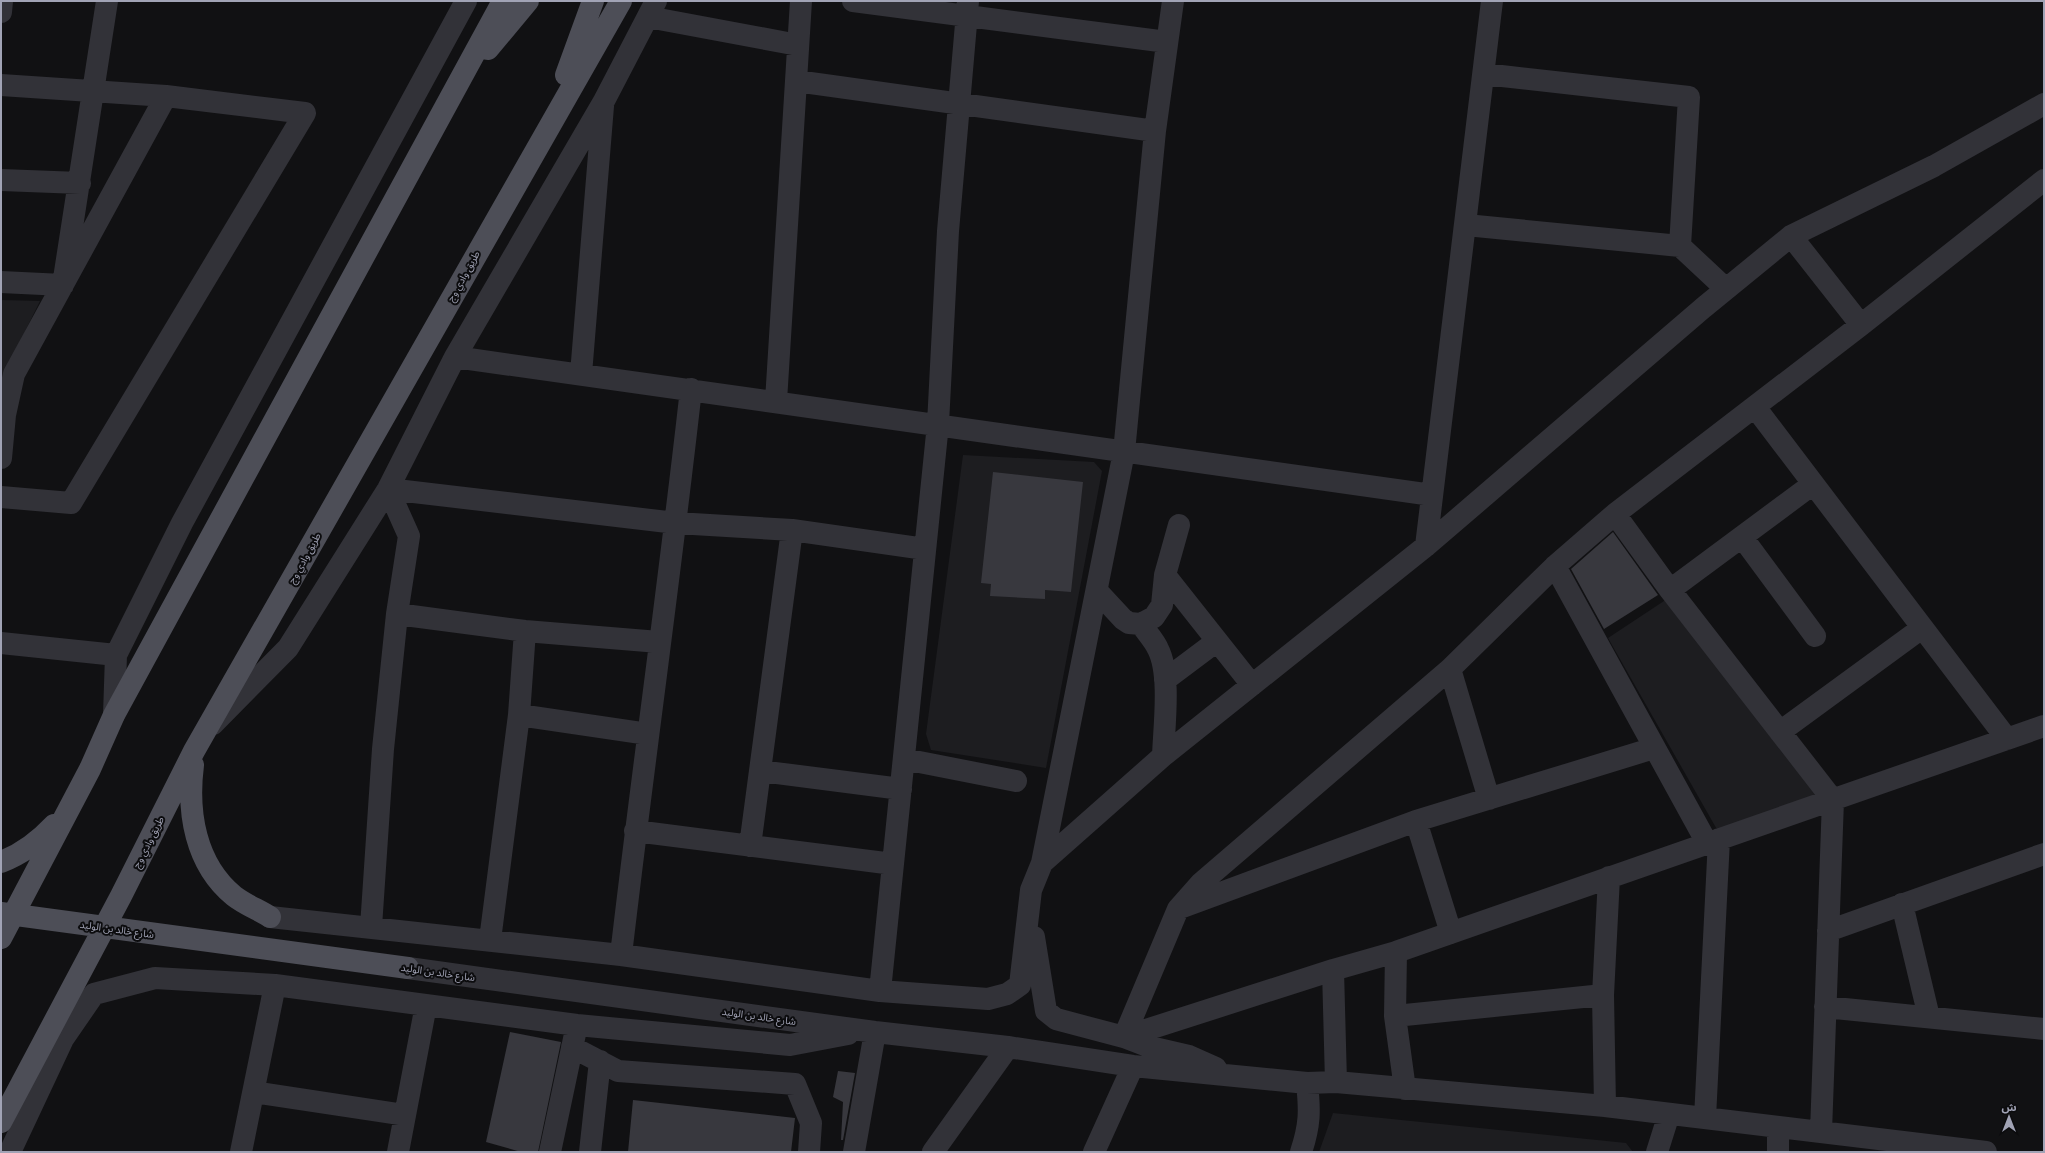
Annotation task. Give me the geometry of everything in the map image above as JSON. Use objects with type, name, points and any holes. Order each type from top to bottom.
[{"type":"main road","points":[[1,938],[90,768],[114,715],[503,1]]},
{"type":"main road","points":[[456,87],[528,1]]},
{"type":"main road","points":[[544,134],[594,1]]},
{"type":"main road","name":"طريق وادي وج","points":[[1,1122],[121,896],[194,751],[620,1]]},
{"type":"main road","points":[[194,751],[190,791],[193,822],[200,849],[212,874],[234,896],[270,917]]},
{"type":"main road","points":[[1,862],[28,848],[44,836],[67,810],[90,768]]},
{"type":"main road","name":"شارع خالد بن الوليد","points":[[1,913],[408,968]]},
{"type":"street","points":[[1,12],[2,1]]},
{"type":"street","points":[[63,285],[107,1]]},
{"type":"street","points":[[114,715],[116,655],[182,523],[466,1]]},
{"type":"street","points":[[776,401],[801,1]]},
{"type":"street","points":[[853,1],[967,8],[1167,42]]},
{"type":"street","points":[[270,917],[621,955],[880,992],[988,999],[1007,994],[1020,985],[1031,890],[1042,863],[1124,452],[1155,130],[1173,1]]},
{"type":"street","points":[[1426,546],[1492,1]]},
{"type":"street","points":[[880,992],[938,424],[948,231],[967,8]]},
{"type":"street","points":[[205,732],[288,648],[388,489],[454,357],[604,101],[652,9],[798,46]]},
{"type":"street","points":[[1484,74],[1689,97],[1680,246]]},
{"type":"street","points":[[796,81],[1155,130]]},
{"type":"street","points":[[1,85],[166,96],[305,112],[71,503],[1,497]]},
{"type":"street","points":[[1,458],[5,414],[14,374],[166,96]]},
{"type":"street","points":[[581,374],[604,101]]},
{"type":"street","points":[[1042,863],[1163,756],[1426,546],[1726,289],[1791,236],[1934,166],[2044,104]]},
{"type":"street","points":[[1,180],[80,183]]},
{"type":"street","points":[[1124,1037],[1178,909],[1201,883],[1450,669],[1555,566],[1615,514],[1861,325],[2044,180]]},
{"type":"street","points":[[1466,225],[1680,246],[1726,289]]},
{"type":"street","points":[[1791,236],[1861,325]]},
{"type":"street","points":[[1,282],[63,285]]},
{"type":"street","points":[[454,357],[691,389],[1432,495]]},
{"type":"street","points":[[621,955],[659,642],[676,524],[691,389]]},
{"type":"street","points":[[1755,407],[2007,739]]},
{"type":"street","points":[[1670,590],[1813,484]]},
{"type":"street","points":[[388,489],[676,524],[792,530],[925,549]]},
{"type":"street","points":[[371,927],[383,749],[397,614],[409,536],[388,489]]},
{"type":"street","points":[[1615,514],[1670,590],[1833,800],[1821,1132]]},
{"type":"street","points":[[1097,591],[1122,619],[1129,623],[1140,624],[1154,617],[1162,605],[1165,576],[1179,525]]},
{"type":"street","points":[[750,846],[792,530]]},
{"type":"street","points":[[1742,537],[1815,636]]},
{"type":"street","points":[[1555,566],[1654,748],[1713,841],[1705,1118]]},
{"type":"street","points":[[1165,576],[1252,685]]},
{"type":"street","points":[[397,614],[524,631],[659,642]]},
{"type":"street","points":[[1140,624],[1158,648],[1164,663],[1163,756]]},
{"type":"street","points":[[1780,732],[1922,628]]},
{"type":"street","points":[[490,940],[519,714],[524,631]]},
{"type":"street","points":[[1165,680],[1217,641]]},
{"type":"street","points":[[1,643],[116,655]]},
{"type":"street","points":[[1450,669],[1489,799]]},
{"type":"street","points":[[519,714],[648,734]]},
{"type":"street","points":[[1124,1037],[1333,970],[1396,952],[2044,726]]},
{"type":"street","points":[[1178,909],[1416,821],[1654,748]]},
{"type":"street","points":[[904,759],[1016,781]]},
{"type":"street","points":[[760,771],[901,789]]},
{"type":"street","points":[[1416,821],[1451,933]]},
{"type":"street","points":[[635,831],[893,864]]},
{"type":"street","points":[[1828,931],[2044,854]]},
{"type":"street","points":[[1605,1106],[1603,995],[1609,878]]},
{"type":"street","points":[[1031,890],[1035,949],[1046,1011],[1056,1019],[1124,1037],[1150,1047],[1189,1056],[1234,1076]]},
{"type":"street","points":[[1902,904],[1929,1017]]},
{"type":"street","points":[[1396,952],[1395,1016],[1405,1089]]},
{"type":"street","name":"شارع خالد بن الوليد","points":[[408,968],[870,1031],[1008,1047],[1133,1066],[1307,1083],[1336,1082],[1605,1106],[1821,1132],[1880,1146],[1986,1152]]},
{"type":"street","points":[[1333,970],[1336,1082]]},
{"type":"street","points":[[10,1152],[64,1039],[94,994],[155,978],[275,985],[577,1025],[790,1046],[870,1031],[854,1152]]},
{"type":"street","points":[[242,1152],[275,985]]},
{"type":"street","points":[[1395,1016],[1603,995]]},
{"type":"street","points":[[398,1152],[426,1005]]},
{"type":"street","points":[[1825,1007],[2044,1029]]},
{"type":"street","points":[[550,1152],[577,1025]]},
{"type":"street","points":[[572,1047],[618,1071],[795,1084],[811,1123],[808,1152]]},
{"type":"street","points":[[934,1152],[1008,1047]]},
{"type":"street","points":[[590,1152],[600,1061]]},
{"type":"street","points":[[1094,1152],[1133,1066]]},
{"type":"street","points":[[1301,1152],[1308,1130],[1309,1108],[1307,1083]]},
{"type":"street","points":[[254,1092],[405,1116]]},
{"type":"street","points":[[1657,1152],[1669,1114]]},
{"type":"street","points":[[1778,1127],[1778,1152]]},
{"type":"shaded area","points":[[1,300],[40,301],[7,368],[1,422]]},
{"type":"shaded area","points":[[963,455],[1094,462],[1102,471],[1046,768],[931,750],[926,734]]},
{"type":"shaded area","points":[[1667,599],[1820,795],[1719,833],[1608,638]]},
{"type":"shaded area","points":[[1333,1113],[1626,1143],[1633,1152],[1319,1152]]},
{"type":"building","points":[[993,472],[1083,482],[1071,592],[1045,590],[1045,599],[990,596],[991,584],[981,583]]},
{"type":"building","points":[[1613,532],[1658,595],[1604,629],[1571,569]]},
{"type":"building","points":[[510,1032],[561,1042],[538,1152],[521,1152],[486,1142]]},
{"type":"building","points":[[838,1071],[855,1073],[843,1140],[841,1140],[843,1102],[833,1097]]},
{"type":"building","points":[[633,1100],[795,1118],[791,1152],[628,1152]]}]
